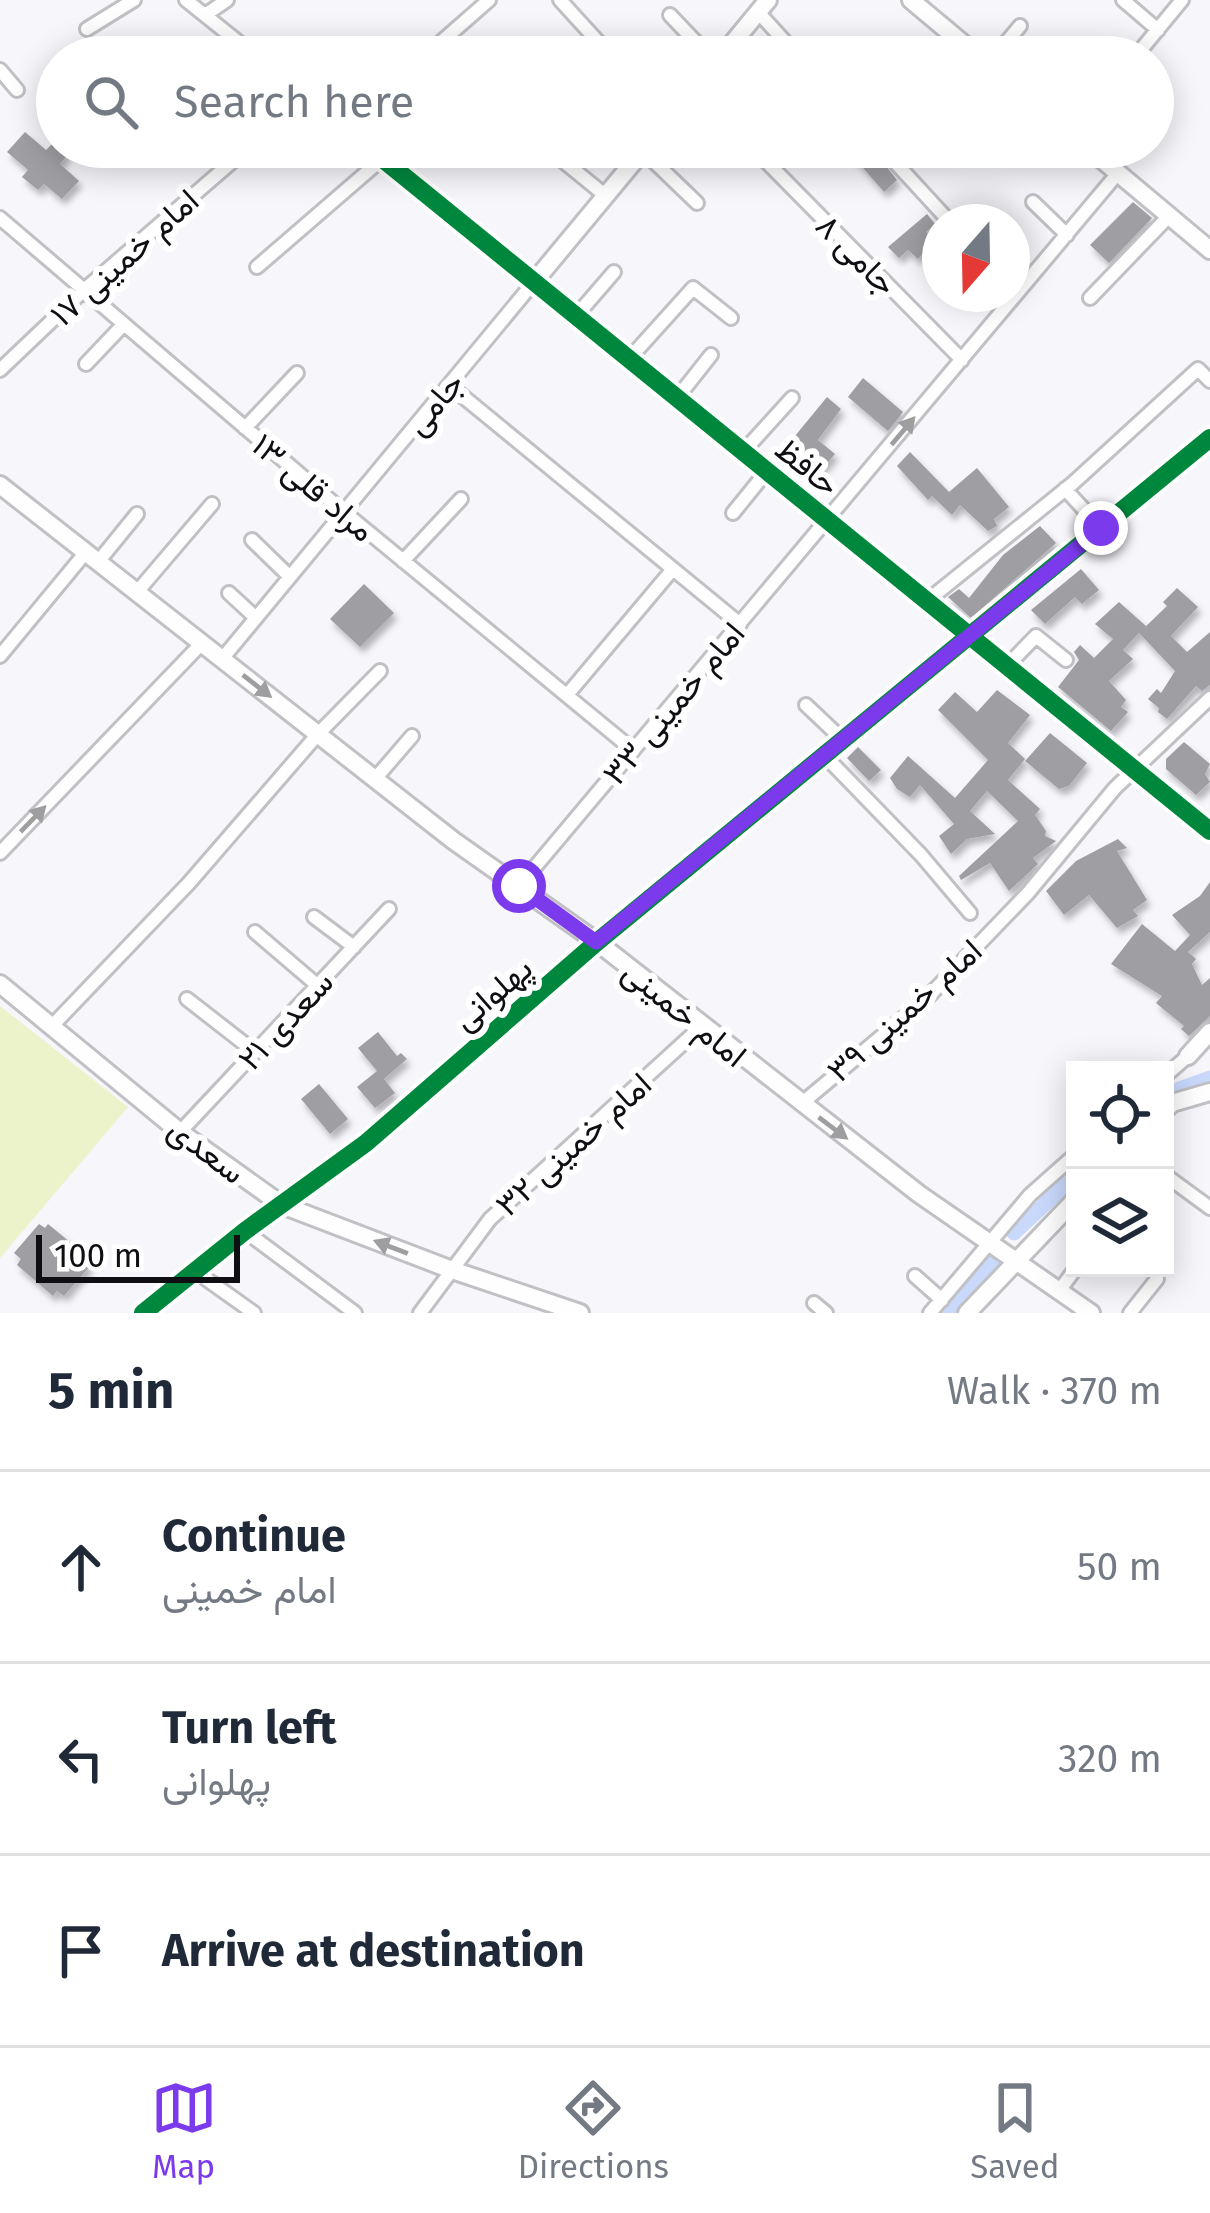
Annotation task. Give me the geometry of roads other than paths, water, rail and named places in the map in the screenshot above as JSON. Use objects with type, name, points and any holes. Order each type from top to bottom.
[{"type":"main road","points":[[911,0],[954,36]]},
{"type":"main road","points":[[738,36],[763,6]]},
{"type":"main road","name":"جامی","points":[[534,283],[629,168]]},
{"type":"main road","points":[[1112,168],[1210,250]]},
{"type":"main road","name":"پهلوانی","points":[[143,1313],[366,1143],[596,942],[1210,438]]},
{"type":"main road","name":"امام خمینی","points":[[2,490],[801,1104],[987,1244],[1091,1313]]},
{"type":"main road","name":"سعدی","points":[[0,984],[181,1132],[282,1205],[580,1313]]},
{"type":"main road","points":[[1188,1056],[1210,1032]]},
{"type":"main road","points":[[1174,1102],[1210,1093]]},
{"type":"main road","points":[[968,1313],[1066,1209]]},
{"type":"street","points":[[87,29],[134,0]]},
{"type":"street","points":[[186,0],[231,36]]},
{"type":"street","points":[[205,15],[227,0]]},
{"type":"street","points":[[450,36],[489,0]]},
{"type":"street","points":[[560,0],[593,36]]},
{"type":"street","points":[[1123,0],[1158,30]]},
{"type":"street","points":[[1153,36],[1182,0]]},
{"type":"street","points":[[763,6],[785,36]]},
{"type":"street","points":[[670,15],[690,36]]},
{"type":"street","points":[[1012,36],[1020,26]]},
{"type":"street","points":[[0,70],[17,90]]},
{"type":"street","name":"امام خمینی ۱۷","points":[[0,370],[225,168]]},
{"type":"street","points":[[257,267],[372,168]]},
{"type":"street","name":"حافظ","points":[[393,168],[1210,831]]},
{"type":"street","points":[[572,168],[606,196]]},
{"type":"street","points":[[663,168],[697,203]]},
{"type":"street","name":"جامی ۸","points":[[773,168],[962,360]]},
{"type":"street","points":[[900,168],[933,204]]},
{"type":"street","name":"امام خمینی ۳۳","points":[[1030,273],[1118,173]]},
{"type":"street","points":[[1033,202],[1067,235]]},
{"type":"street","points":[[1090,298],[1169,216]]},
{"type":"street","name":"مراد قلی ۱۳","points":[[0,220],[634,750]]},
{"type":"street","points":[[576,316],[614,272]]},
{"type":"street","name":"جامی","points":[[222,659],[534,283]]},
{"type":"street","points":[[629,359],[693,288],[731,319]]},
{"type":"street","name":"امام خمینی ۳۳","points":[[519,886],[998,312]]},
{"type":"street","points":[[86,364],[124,324]]},
{"type":"street","points":[[676,398],[711,355]]},
{"type":"street","points":[[928,602],[1069,486],[1198,369],[1210,381]]},
{"type":"street","points":[[245,428],[297,373]]},
{"type":"street","points":[[449,385],[740,624]]},
{"type":"street","points":[[743,452],[792,398]]},
{"type":"street","points":[[733,513],[767,471]]},
{"type":"street","points":[[1069,486],[1101,528]]},
{"type":"street","points":[[403,561],[461,499]]},
{"type":"street","points":[[137,592],[212,504]]},
{"type":"street","points":[[0,656],[137,514]]},
{"type":"street","points":[[252,540],[290,577]]},
{"type":"street","points":[[567,695],[673,569]]},
{"type":"street","points":[[229,593],[256,618]]},
{"type":"street","points":[[1007,666],[1036,636],[1066,660]]},
{"type":"street","points":[[0,853],[202,643]]},
{"type":"street","points":[[52,1026],[380,671]]},
{"type":"street","name":"امام خمینی ۳۹","points":[[801,1104],[926,1000],[1007,915],[1115,788],[1210,698]]},
{"type":"street","points":[[806,705],[843,740]]},
{"type":"street","points":[[375,778],[412,736]]},
{"type":"street","points":[[824,755],[970,913]]},
{"type":"street","name":"سعدی ۲۱","points":[[181,1132],[389,909]]},
{"type":"street","points":[[314,917],[354,947]]},
{"type":"street","points":[[255,932],[317,986]]},
{"type":"street","points":[[187,999],[255,1052]]},
{"type":"street","name":"امام خمینی ۳۲","points":[[420,1313],[490,1219],[703,1026]]},
{"type":"street","points":[[1174,1068],[1188,1056]]},
{"type":"street","points":[[930,1313],[1030,1195],[1066,1163]]},
{"type":"street","points":[[1174,1181],[1210,1208]]},
{"type":"street","points":[[245,1231],[355,1313]]},
{"type":"street","points":[[195,1271],[254,1313]]},
{"type":"street","points":[[915,1276],[943,1300]]},
{"type":"street","points":[[1059,1291],[1069,1277]]},
{"type":"street","points":[[1130,1313],[1157,1279]]},
{"type":"street","points":[[814,1303],[826,1313]]},
{"type":"waterway","points":[[1174,1091],[1210,1078]]},
{"type":"waterway","points":[[1014,1233],[1066,1184]]},
{"type":"waterway","points":[[946,1313],[996,1258]]}]
